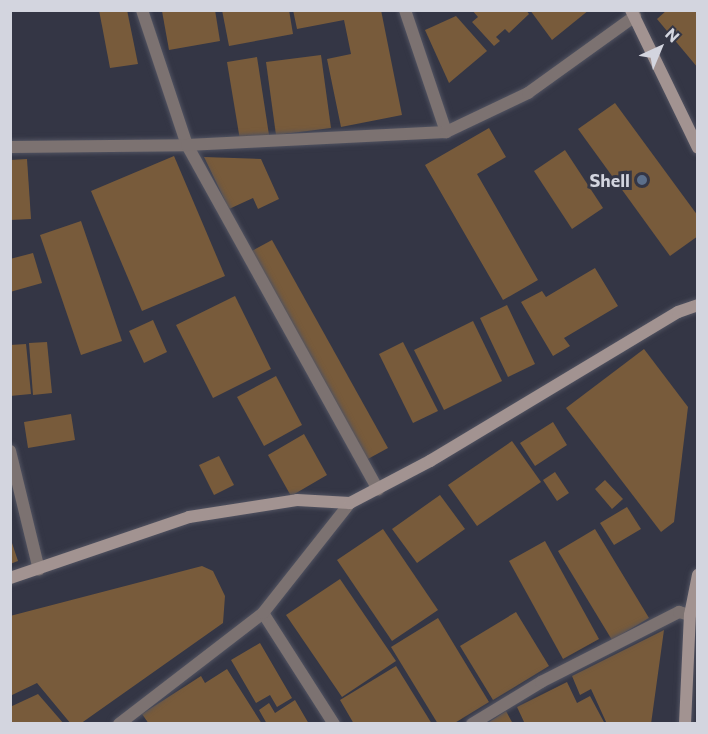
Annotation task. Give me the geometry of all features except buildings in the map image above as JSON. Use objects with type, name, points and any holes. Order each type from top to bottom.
[{"type":"street","points":[[142,10],[187,145],[378,490]]},
{"type":"street","points":[[405,10],[446,132]]},
{"type":"street","points":[[10,147],[187,145],[446,132],[528,93],[633,13],[698,148]]},
{"type":"street","points":[[119,723],[263,613],[350,503],[378,490],[678,312],[698,305]]},
{"type":"street","points":[[10,451],[39,570]]},
{"type":"street","points":[[10,578],[189,517],[297,500],[350,503]]},
{"type":"street","points":[[685,723],[690,615],[698,575]]},
{"type":"street","points":[[472,723],[541,682],[679,612],[690,615]]},
{"type":"street","points":[[263,613],[334,723]]},
{"type":"place","name":"Shell","points":[[642,180]]}]
